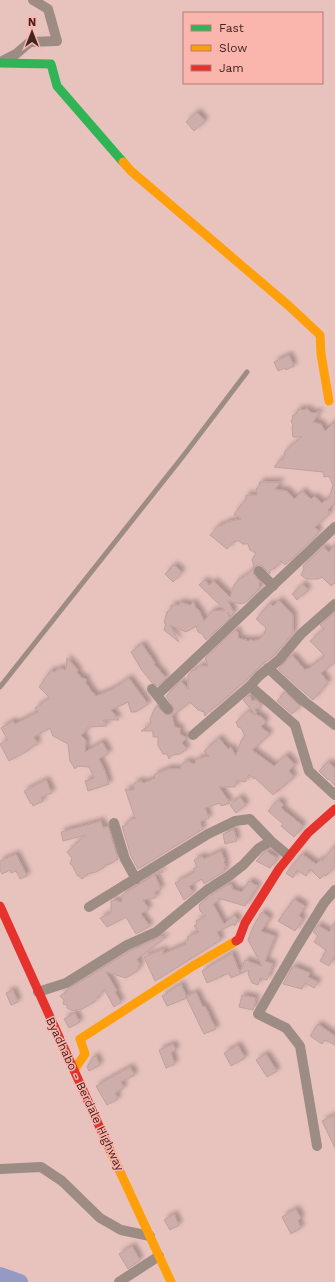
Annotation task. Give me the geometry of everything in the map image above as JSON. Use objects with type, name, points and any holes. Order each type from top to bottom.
[{"type":"street","points":[[0,62],[16,54],[30,42],[57,41],[48,9],[33,0]]},
{"type":"street","points":[[0,62],[51,64],[57,86],[131,171],[289,306],[320,335],[321,354],[329,400]]},
{"type":"street","points":[[168,709],[155,692],[333,532]]},
{"type":"street","points":[[259,571],[273,586]]},
{"type":"street","points":[[193,734],[279,660],[301,634],[335,604]]},
{"type":"street","points":[[268,668],[305,702],[335,725]]},
{"type":"street","points":[[250,686],[295,725],[309,771],[335,795]]},
{"type":"street","points":[[74,1070],[85,1054],[80,1039],[193,966],[240,939],[245,923],[279,869],[308,833],[335,809]]},
{"type":"street","points":[[89,907],[208,834],[235,821],[250,819],[271,841],[289,856]]},
{"type":"street","points":[[114,824],[125,859],[136,879]]},
{"type":"street","points":[[38,992],[66,983],[127,945],[156,932],[207,890],[243,865],[259,848],[271,841]]},
{"type":"street","points":[[317,1146],[300,1046],[286,1028],[258,1014],[324,903],[335,890]]},
{"type":"street","name":"Byadhabo - Berdale Highway","points":[[0,906],[171,1282]]},
{"type":"street","points":[[0,1169],[41,1167],[62,1181],[100,1218],[121,1230],[150,1236]]},
{"type":"street","points":[[119,1282],[159,1256]]},
{"type":"lane","points":[[0,687],[184,455],[246,372]]},
{"type":"building","points":[[197,112],[205,121],[194,131],[186,122]]},
{"type":"building","points":[[289,355],[294,366],[286,370],[285,368],[278,371],[274,362]]},
{"type":"building","points":[[306,408],[312,413],[320,412],[313,422],[321,424],[325,431],[335,421],[335,503],[328,510],[330,513],[315,527],[319,531],[313,539],[285,565],[281,561],[275,568],[270,570],[270,574],[261,565],[254,567],[253,573],[260,582],[260,588],[242,604],[228,601],[234,613],[231,616],[227,612],[230,618],[206,640],[202,634],[198,632],[196,626],[186,632],[170,625],[179,642],[164,630],[167,612],[171,609],[171,605],[179,605],[180,602],[190,605],[194,602],[204,621],[212,611],[225,610],[199,585],[205,580],[209,585],[214,581],[230,597],[234,585],[239,579],[250,572],[254,566],[252,560],[256,553],[250,550],[248,544],[242,544],[238,540],[236,542],[234,541],[227,549],[210,535],[219,525],[221,526],[227,522],[241,519],[234,514],[246,499],[246,495],[257,495],[256,489],[260,482],[281,482],[275,489],[287,491],[294,499],[302,491],[311,499],[314,496],[322,503],[329,498],[333,486],[329,476],[324,477],[323,472],[274,467],[281,459],[283,460],[285,451],[302,437],[293,437],[293,425],[291,422],[292,416],[296,414],[298,409],[305,410]]},
{"type":"building","points":[[335,545],[335,583],[331,586],[322,577],[318,579],[306,579],[301,575],[304,569],[303,566],[323,547],[329,552]]},
{"type":"building","points":[[174,565],[182,572],[173,582],[165,574]]},
{"type":"building","points":[[303,584],[308,590],[297,600],[292,594]]},
{"type":"building","points":[[279,600],[293,615],[293,633],[274,655],[266,662],[265,661],[245,681],[214,708],[212,708],[205,716],[204,712],[198,710],[190,702],[172,716],[175,727],[180,728],[180,734],[187,738],[182,743],[187,749],[180,754],[172,755],[169,759],[167,754],[163,754],[158,745],[158,737],[153,737],[153,731],[141,731],[151,724],[150,719],[155,708],[157,706],[166,715],[172,714],[174,708],[166,696],[181,681],[188,689],[188,675],[199,666],[208,666],[205,658],[235,630],[238,632],[238,638],[249,641],[251,639],[253,641],[260,639],[266,628],[256,619],[270,603],[273,606]]},
{"type":"building","points":[[335,613],[335,662],[321,673],[328,682],[313,700],[278,669],[292,655],[305,670],[325,656],[310,641],[324,629],[320,625]]},
{"type":"building","points":[[142,644],[155,663],[154,664],[166,678],[158,686],[152,683],[141,669],[131,652]]},
{"type":"building","points":[[67,658],[78,670],[77,673],[80,677],[86,679],[86,684],[96,696],[113,689],[129,678],[148,704],[136,712],[131,712],[128,702],[111,710],[119,720],[103,720],[107,726],[88,727],[81,735],[86,740],[85,752],[102,742],[109,753],[99,759],[109,784],[88,791],[85,781],[94,778],[89,767],[78,766],[75,769],[70,761],[68,744],[53,736],[50,728],[34,737],[38,744],[9,761],[0,744],[8,740],[1,728],[13,721],[15,724],[38,712],[35,708],[50,698],[39,687],[51,670],[54,672],[60,668],[66,670]]},
{"type":"building","points":[[285,692],[300,706],[292,714],[277,701]]},
{"type":"building","points":[[249,695],[252,701],[256,700],[259,702],[261,707],[255,709],[257,715],[262,717],[266,722],[261,727],[270,734],[252,750],[274,766],[286,755],[295,765],[289,771],[294,777],[273,795],[249,774],[245,782],[237,780],[235,787],[219,787],[230,803],[221,806],[220,803],[205,808],[209,818],[200,822],[203,829],[138,869],[131,856],[122,826],[125,826],[128,821],[135,818],[125,789],[134,790],[134,783],[140,781],[144,783],[155,778],[154,775],[170,768],[180,769],[183,763],[188,761],[194,764],[197,759],[209,756],[204,751],[219,738],[228,749],[231,747],[236,756],[241,741],[245,736],[236,722],[248,711],[256,715],[243,700]]},
{"type":"building","points":[[328,762],[335,768],[335,786],[319,771]]},
{"type":"building","points":[[46,780],[52,793],[41,797],[43,801],[33,806],[24,791]]},
{"type":"building","points":[[240,797],[246,805],[236,813],[230,805]]},
{"type":"building","points":[[278,800],[284,805],[281,808],[303,826],[294,837],[281,826],[283,824],[268,811]]},
{"type":"building","points":[[101,821],[103,828],[108,826],[118,859],[105,865],[96,872],[88,874],[82,879],[77,875],[70,864],[72,858],[67,852],[86,835],[63,841],[61,832]]},
{"type":"building","points":[[234,830],[237,841],[225,844],[223,834]]},
{"type":"building","points":[[335,845],[335,866],[326,876],[325,874],[320,879],[310,869],[306,876],[297,870],[293,878],[286,873],[302,854],[316,864],[321,859],[322,861]]},
{"type":"building","points":[[221,851],[225,861],[225,871],[204,884],[202,879],[189,886],[193,893],[184,900],[175,883],[195,872],[193,869],[197,867],[194,860],[202,856],[204,859]]},
{"type":"building","points":[[266,851],[277,858],[270,868],[256,861]]},
{"type":"building","points":[[16,854],[27,876],[20,879],[16,871],[11,873],[10,870],[2,874],[0,870],[0,861]]},
{"type":"building","points":[[162,870],[163,872],[155,875],[161,889],[155,892],[156,898],[143,900],[149,909],[141,914],[150,926],[136,934],[126,917],[107,927],[100,918],[111,913],[111,901],[122,902],[122,895]]},
{"type":"building","points":[[249,881],[258,886],[245,906],[218,898],[220,900],[213,904],[224,924],[234,915],[238,919],[235,926],[233,924],[217,932],[221,940],[155,981],[144,957],[164,949],[163,954],[186,944],[185,941],[189,939],[187,937],[199,932],[194,926],[197,924],[196,921],[206,916],[200,911],[199,905],[227,885],[232,885],[232,889],[242,892]]},
{"type":"building","points":[[294,899],[305,906],[299,916],[303,919],[295,931],[278,921]]},
{"type":"building","points":[[262,912],[270,918],[261,931],[275,936],[265,961],[273,964],[267,980],[260,978],[258,985],[252,983],[248,974],[249,970],[231,978],[229,973],[207,983],[202,971],[232,953],[240,973],[245,960],[262,966],[248,940],[253,927]]},
{"type":"building","points":[[335,922],[335,954],[329,966],[320,961],[326,950],[314,942],[318,936],[313,932],[318,925],[329,932]]},
{"type":"building","points":[[160,937],[166,937],[137,959],[140,964],[137,971],[126,978],[106,972],[117,991],[115,992],[121,1002],[114,1007],[104,989],[94,1002],[82,1009],[73,1011],[67,1008],[67,1005],[63,1004],[64,1000],[60,996],[68,989],[130,951]]},
{"type":"building","points":[[293,966],[310,973],[308,977],[318,982],[314,988],[305,983],[302,989],[283,984]]},
{"type":"building","points":[[181,984],[187,998],[167,1006],[162,996]]},
{"type":"building","points":[[13,990],[18,1002],[11,1005],[6,993]]},
{"type":"building","points":[[196,992],[203,1007],[205,1006],[216,1029],[204,1034],[186,997]]},
{"type":"building","points":[[242,995],[256,998],[253,1010],[239,1007]]},
{"type":"building","points":[[75,1013],[80,1022],[69,1028],[64,1019]]},
{"type":"building","points":[[318,1024],[335,1036],[335,1045],[325,1040],[322,1044],[310,1036]]},
{"type":"building","points":[[173,1044],[176,1050],[171,1053],[175,1064],[166,1068],[159,1050]]},
{"type":"building","points":[[238,1045],[245,1058],[231,1066],[224,1053]]},
{"type":"building","points":[[266,1054],[277,1071],[267,1077],[256,1060]]},
{"type":"building","points":[[96,1056],[100,1065],[89,1071],[87,1067],[93,1057]]},
{"type":"building","points":[[130,1067],[135,1075],[121,1082],[124,1088],[115,1093],[118,1099],[107,1105],[96,1086]]},
{"type":"building","points":[[335,1115],[335,1148],[322,1121]]},
{"type":"building","points":[[296,1209],[301,1218],[298,1221],[301,1228],[291,1234],[282,1217]]},
{"type":"building","points":[[174,1214],[179,1225],[170,1230],[164,1220]]},
{"type":"building","points":[[132,1246],[140,1260],[128,1269],[119,1254]]},
{"type":"waterway","points":[[0,1275],[20,1282]]},
{"type":"traffic: fast","points":[[0,63],[51,64],[57,86],[123,162]]},
{"type":"traffic: slow","points":[[123,162],[131,171],[289,306],[320,335],[321,354],[329,401]]},
{"type":"traffic: slow","points":[[74,1070],[85,1054],[80,1039],[193,966],[236,941]]},
{"type":"traffic: slow","points":[[110,1150],[171,1282]]},
{"type":"traffic: jam","points":[[236,941],[239,939],[245,923],[279,869],[308,833],[335,809]]},
{"type":"traffic: jam","points":[[0,906],[110,1150]]}]
